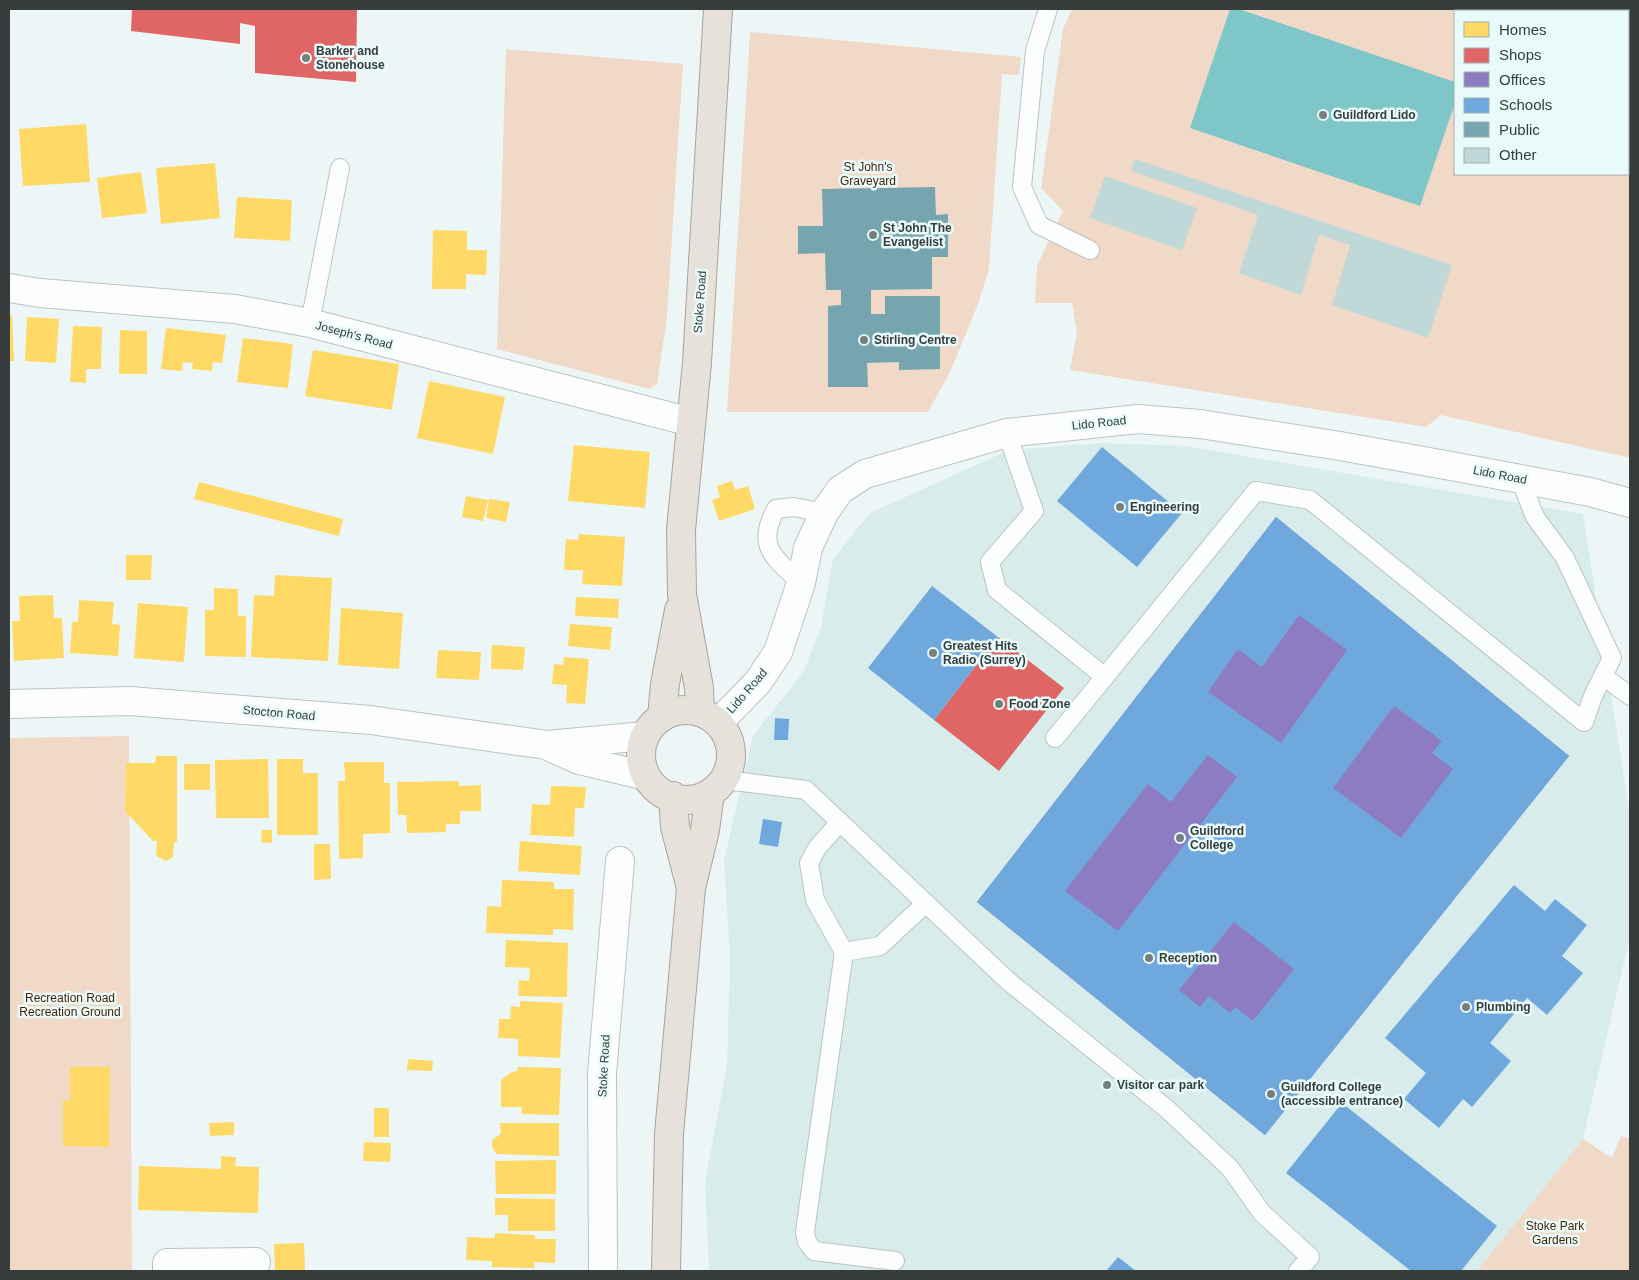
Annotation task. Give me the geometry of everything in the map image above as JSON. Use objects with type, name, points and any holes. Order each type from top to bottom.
[{"type":"main road","name":"Stoke Road","points":[[666,1271],[669,1134],[691,888],[716,788],[728,772],[731,760],[728,736],[709,718],[698,688],[682,594],[681,530],[697,363],[718,9]]},
{"type":"main road","name":"Stoke Road","points":[[646,776],[641,763],[641,749],[654,727],[665,684],[682,594]]},
{"type":"main road","points":[[654,727],[679,710],[709,718]]},
{"type":"main road","points":[[646,776],[655,788],[668,796],[697,799],[716,788]]},
{"type":"main road","name":"Stoke Road","points":[[673,796],[675,827],[691,888]]},
{"type":"street","name":"Joseph's Road","points":[[9,288],[40,294],[234,309],[310,324],[691,422]]},
{"type":"street","name":"Lido Road","points":[[709,718],[758,682],[778,652],[801,583],[808,548],[824,513],[840,490],[865,474],[1007,433],[1138,419],[1200,424],[1340,446],[1520,479],[1590,492],[1630,503]]},
{"type":"street","name":"Stocton Road","points":[[9,704],[130,701],[370,720],[547,745],[579,760],[646,776]]},
{"type":"street","name":"Stocton Road","points":[[547,745],[654,727]]},
{"type":"street","name":"Stoke Road","points":[[603,1271],[602,1074],[620,861]]},
{"type":"street","points":[[167,1271],[167,1263],[256,1262]]},
{"type":"lane","points":[[1048,9],[1035,51],[1022,187],[1039,225],[1090,250]]},
{"type":"lane","points":[[310,324],[340,168]]},
{"type":"lane","points":[[1007,433],[1034,511],[990,562],[997,590],[1105,677]]},
{"type":"lane","points":[[1055,738],[1256,491],[1310,500],[1584,722],[1593,696],[1612,658],[1566,558],[1535,517],[1520,479]]},
{"type":"lane","points":[[801,583],[772,555],[767,538],[768,523],[776,509],[794,507],[824,513]]},
{"type":"lane","points":[[1603,676],[1630,696]]},
{"type":"lane","points":[[716,788],[734,781],[806,790],[1008,981],[1167,1109],[1230,1168],[1262,1213],[1310,1257],[1298,1271]]},
{"type":"lane","points":[[840,822],[817,848],[809,863],[815,900],[844,952],[805,1232],[807,1242],[814,1251],[895,1261]]},
{"type":"lane","points":[[844,952],[880,946],[926,903]]},
{"type":"shaded area","name":"Guildford College","points":[[1102,443],[1186,446],[1583,514],[1630,816],[1630,936],[1583,1139],[1477,1271],[709,1271],[705,1181],[727,1066],[730,959],[724,860],[753,736],[804,671],[821,627],[833,559],[870,513],[1009,450]]},
{"type":"green space","points":[[1072,9],[1630,9],[1630,458],[1441,415],[1426,427],[1070,370],[1077,333],[1072,303],[1035,303],[1037,266],[1063,211],[1041,188],[1063,29]]},
{"type":"green space","name":"St John's Graveyard","points":[[750,32],[1021,57],[1019,75],[1002,74],[989,269],[978,304],[951,370],[928,412],[727,412]]},
{"type":"green space","points":[[506,49],[683,64],[667,317],[657,384],[650,389],[497,349]]},
{"type":"green space","name":"Recreation Road Recreation Ground","points":[[129,736],[132,1271],[9,1271],[9,738]]},
{"type":"green space","name":"Stoke Park Gardens","points":[[1621,1136],[1630,1139],[1630,1271],[1477,1271],[1583,1139],[1612,1158]]},
{"type":"water","name":"Guildford Lido","points":[[1230,9],[1239,9],[1454,82],[1454,106],[1420,206],[1190,128]]},
{"type":"building: Homes","points":[[86,124],[90,182],[23,186],[19,129]]},
{"type":"building: Homes","points":[[215,163],[220,218],[161,224],[156,168]]},
{"type":"building: Homes","points":[[141,172],[147,213],[102,218],[97,178]]},
{"type":"building: Homes","points":[[237,197],[292,200],[290,241],[234,238]]},
{"type":"building: Homes","points":[[433,230],[467,231],[467,250],[487,250],[486,275],[466,274],[466,289],[432,289]]},
{"type":"building: Homes","points":[[9,315],[12,315],[14,361],[9,361]]},
{"type":"building: Homes","points":[[27,317],[59,319],[56,363],[25,361]]},
{"type":"building: Homes","points":[[73,326],[102,327],[101,369],[86,369],[86,383],[70,382]]},
{"type":"building: Homes","points":[[166,328],[226,335],[222,363],[213,362],[212,371],[192,369],[193,363],[183,362],[182,371],[161,369]]},
{"type":"building: Homes","points":[[120,330],[147,331],[147,374],[119,374]]},
{"type":"building: Homes","points":[[243,338],[293,344],[288,388],[237,382]]},
{"type":"building: Homes","points":[[313,350],[399,364],[392,410],[305,396]]},
{"type":"building: Homes","points":[[429,381],[505,397],[493,454],[417,438]]},
{"type":"building: Homes","points":[[574,445],[650,452],[645,508],[568,501]]},
{"type":"building: Homes","points":[[732,481],[735,490],[748,486],[755,509],[719,521],[712,500],[720,497],[717,486]]},
{"type":"building: Homes","points":[[199,482],[343,519],[339,536],[194,499]]},
{"type":"building: Homes","points":[[466,496],[488,500],[483,521],[462,517]]},
{"type":"building: Homes","points":[[489,499],[510,502],[506,522],[486,518]]},
{"type":"building: Homes","points":[[579,534],[625,537],[622,586],[582,584],[583,570],[564,570],[566,539],[578,540]]},
{"type":"building: Homes","points":[[126,555],[152,555],[151,580],[126,580]]},
{"type":"building: Homes","points":[[275,575],[332,578],[328,661],[251,657],[254,595],[274,596]]},
{"type":"building: Homes","points":[[214,588],[238,589],[238,616],[246,616],[246,657],[205,656],[205,610],[214,610]]},
{"type":"building: Homes","points":[[53,595],[54,618],[62,618],[64,658],[14,661],[12,621],[20,621],[19,596]]},
{"type":"building: Homes","points":[[576,597],[619,599],[618,618],[575,616]]},
{"type":"building: Homes","points":[[79,600],[114,602],[112,624],[120,625],[118,656],[70,653],[72,622],[78,622]]},
{"type":"building: Homes","points":[[138,603],[188,607],[184,662],[134,658]]},
{"type":"building: Homes","points":[[341,608],[403,613],[399,669],[338,665]]},
{"type":"building: Homes","points":[[570,624],[612,627],[610,650],[568,646]]},
{"type":"building: Homes","points":[[492,645],[525,647],[523,670],[491,669]]},
{"type":"building: Homes","points":[[438,650],[481,652],[479,680],[436,678]]},
{"type":"building: Homes","points":[[564,657],[589,659],[585,704],[566,703],[567,685],[552,684],[554,664],[563,665]]},
{"type":"building: Homes","points":[[156,756],[177,756],[177,842],[174,842],[173,857],[166,861],[156,856],[157,841],[153,841],[125,811],[126,763],[155,763]]},
{"type":"building: Homes","points":[[268,759],[269,818],[216,818],[215,760]]},
{"type":"building: Homes","points":[[277,759],[303,759],[303,773],[318,773],[318,835],[277,835]]},
{"type":"building: Homes","points":[[344,762],[384,762],[384,783],[390,783],[390,833],[363,834],[363,858],[339,859],[338,781],[345,781]]},
{"type":"building: Homes","points":[[184,764],[210,764],[210,790],[184,790]]},
{"type":"building: Homes","points":[[459,781],[459,786],[481,785],[481,811],[460,811],[460,824],[446,824],[446,832],[407,833],[406,815],[398,815],[397,782]]},
{"type":"building: Homes","points":[[551,786],[586,787],[584,808],[575,808],[574,837],[530,835],[532,804],[550,805]]},
{"type":"building: Homes","points":[[262,830],[272,830],[272,843],[261,842]]},
{"type":"building: Homes","points":[[520,841],[582,846],[580,875],[518,871]]},
{"type":"building: Homes","points":[[314,844],[330,844],[331,879],[314,880]]},
{"type":"building: Homes","points":[[502,880],[554,882],[554,889],[574,889],[573,930],[553,929],[553,935],[486,933],[487,906],[501,907]]},
{"type":"building: Homes","points":[[506,940],[568,943],[567,997],[518,996],[519,980],[529,981],[530,968],[505,967]]},
{"type":"building: Homes","points":[[520,1001],[563,1003],[560,1058],[518,1056],[518,1039],[498,1038],[499,1019],[510,1019],[511,1006],[520,1007]]},
{"type":"building: Homes","points":[[408,1059],[433,1061],[432,1071],[407,1070]]},
{"type":"building: Homes","points":[[70,1067],[110,1067],[109,1147],[63,1146],[63,1100],[70,1101]]},
{"type":"building: Homes","points":[[518,1067],[561,1068],[559,1115],[521,1114],[522,1107],[501,1107],[501,1080],[510,1073],[517,1071]]},
{"type":"building: Homes","points":[[374,1108],[389,1108],[389,1137],[374,1137]]},
{"type":"building: Homes","points":[[234,1122],[234,1135],[210,1136],[209,1123]]},
{"type":"building: Homes","points":[[500,1123],[559,1123],[559,1156],[496,1154],[492,1147],[492,1140],[501,1134]]},
{"type":"building: Homes","points":[[364,1142],[391,1143],[390,1162],[363,1161]]},
{"type":"building: Homes","points":[[221,1156],[236,1157],[235,1166],[259,1167],[258,1213],[138,1210],[139,1166],[221,1169]]},
{"type":"building: Homes","points":[[556,1160],[556,1194],[496,1194],[495,1161]]},
{"type":"building: Homes","points":[[495,1198],[555,1199],[555,1231],[508,1231],[508,1215],[495,1215]]},
{"type":"building: Homes","points":[[495,1233],[535,1235],[535,1239],[556,1239],[555,1263],[534,1262],[534,1268],[492,1267],[492,1261],[466,1260],[467,1237],[495,1238]]},
{"type":"building: Homes","points":[[304,1243],[305,1271],[275,1271],[274,1244]]},
{"type":"building: Shops","name":"Barker and Stonehouse","points":[[132,9],[357,9],[356,82],[255,73],[255,26],[240,23],[240,44],[131,31]]},
{"type":"building: Shops","name":"Food Zone","points":[[998,637],[1064,688],[999,771],[934,720]]},
{"type":"building: Offices","points":[[1276,517],[1569,756],[1265,1135],[977,902]]},
{"type":"building: Schools","name":"Engineering","points":[[1102,447],[1182,513],[1137,567],[1057,501]]},
{"type":"building: Schools","points":[[1276,517],[1569,756],[1265,1135],[977,902]],"holes":[[[1299,615],[1347,650],[1281,743],[1208,692],[1238,649],[1262,667]],[[1394,706],[1442,741],[1432,753],[1453,769],[1401,838],[1333,788]],[[1208,755],[1237,777],[1118,931],[1065,891],[1148,784],[1171,802]],[[1234,922],[1294,969],[1253,1021],[1235,1007],[1230,1013],[1209,996],[1200,1007],[1179,990]]]},
{"type":"building: Schools","name":"Greatest Hits Radio (Surrey)","points":[[932,586],[998,637],[934,720],[868,668]]},
{"type":"building: Schools","points":[[775,718],[789,719],[788,740],[774,740]]},
{"type":"building: Schools","points":[[763,819],[782,822],[778,847],[759,844]]},
{"type":"building: Schools","name":"Plumbing","points":[[1514,885],[1545,911],[1555,899],[1587,925],[1562,956],[1583,973],[1547,1015],[1527,998],[1490,1043],[1511,1061],[1472,1107],[1463,1099],[1439,1128],[1404,1099],[1426,1073],[1385,1038]]},
{"type":"building: Schools","points":[[1342,1103],[1497,1226],[1461,1271],[1411,1271],[1286,1173]]},
{"type":"building: Schools","points":[[1118,1257],[1136,1271],[1106,1271]]},
{"type":"building: Public","points":[[935,187],[936,215],[948,214],[948,257],[932,257],[932,289],[871,290],[871,314],[885,314],[885,296],[940,296],[940,369],[899,370],[899,362],[867,363],[868,387],[828,387],[828,306],[841,305],[841,290],[826,290],[825,253],[798,254],[798,226],[823,226],[822,189]]},
{"type":"building: Other","points":[[1135,159],[1452,265],[1428,338],[1332,305],[1350,245],[1319,235],[1301,295],[1239,273],[1258,215],[1131,171]]},
{"type":"building: Other","points":[[1105,176],[1197,208],[1182,250],[1090,218]]},
{"type":"place","name":"Barker and Stonehouse","points":[[306,58]]},
{"type":"place","name":"Guildford Lido","points":[[1323,115]]},
{"type":"place","name":"St John The Evangelist","points":[[873,235]]},
{"type":"place","name":"Stirling Centre","points":[[864,340]]},
{"type":"place","name":"Engineering","points":[[1120,507]]},
{"type":"place","name":"Greatest Hits Radio (Surrey)","points":[[933,653]]},
{"type":"place","name":"Food Zone","points":[[999,704]]},
{"type":"place","name":"Guildford College","points":[[1180,838]]},
{"type":"place","name":"Reception","points":[[1149,958]]},
{"type":"place","name":"Plumbing","points":[[1466,1007]]},
{"type":"place","name":"Visitor car park","points":[[1107,1085]]},
{"type":"place","name":"Guildford College (accessible entrance)","points":[[1271,1094]]}]
